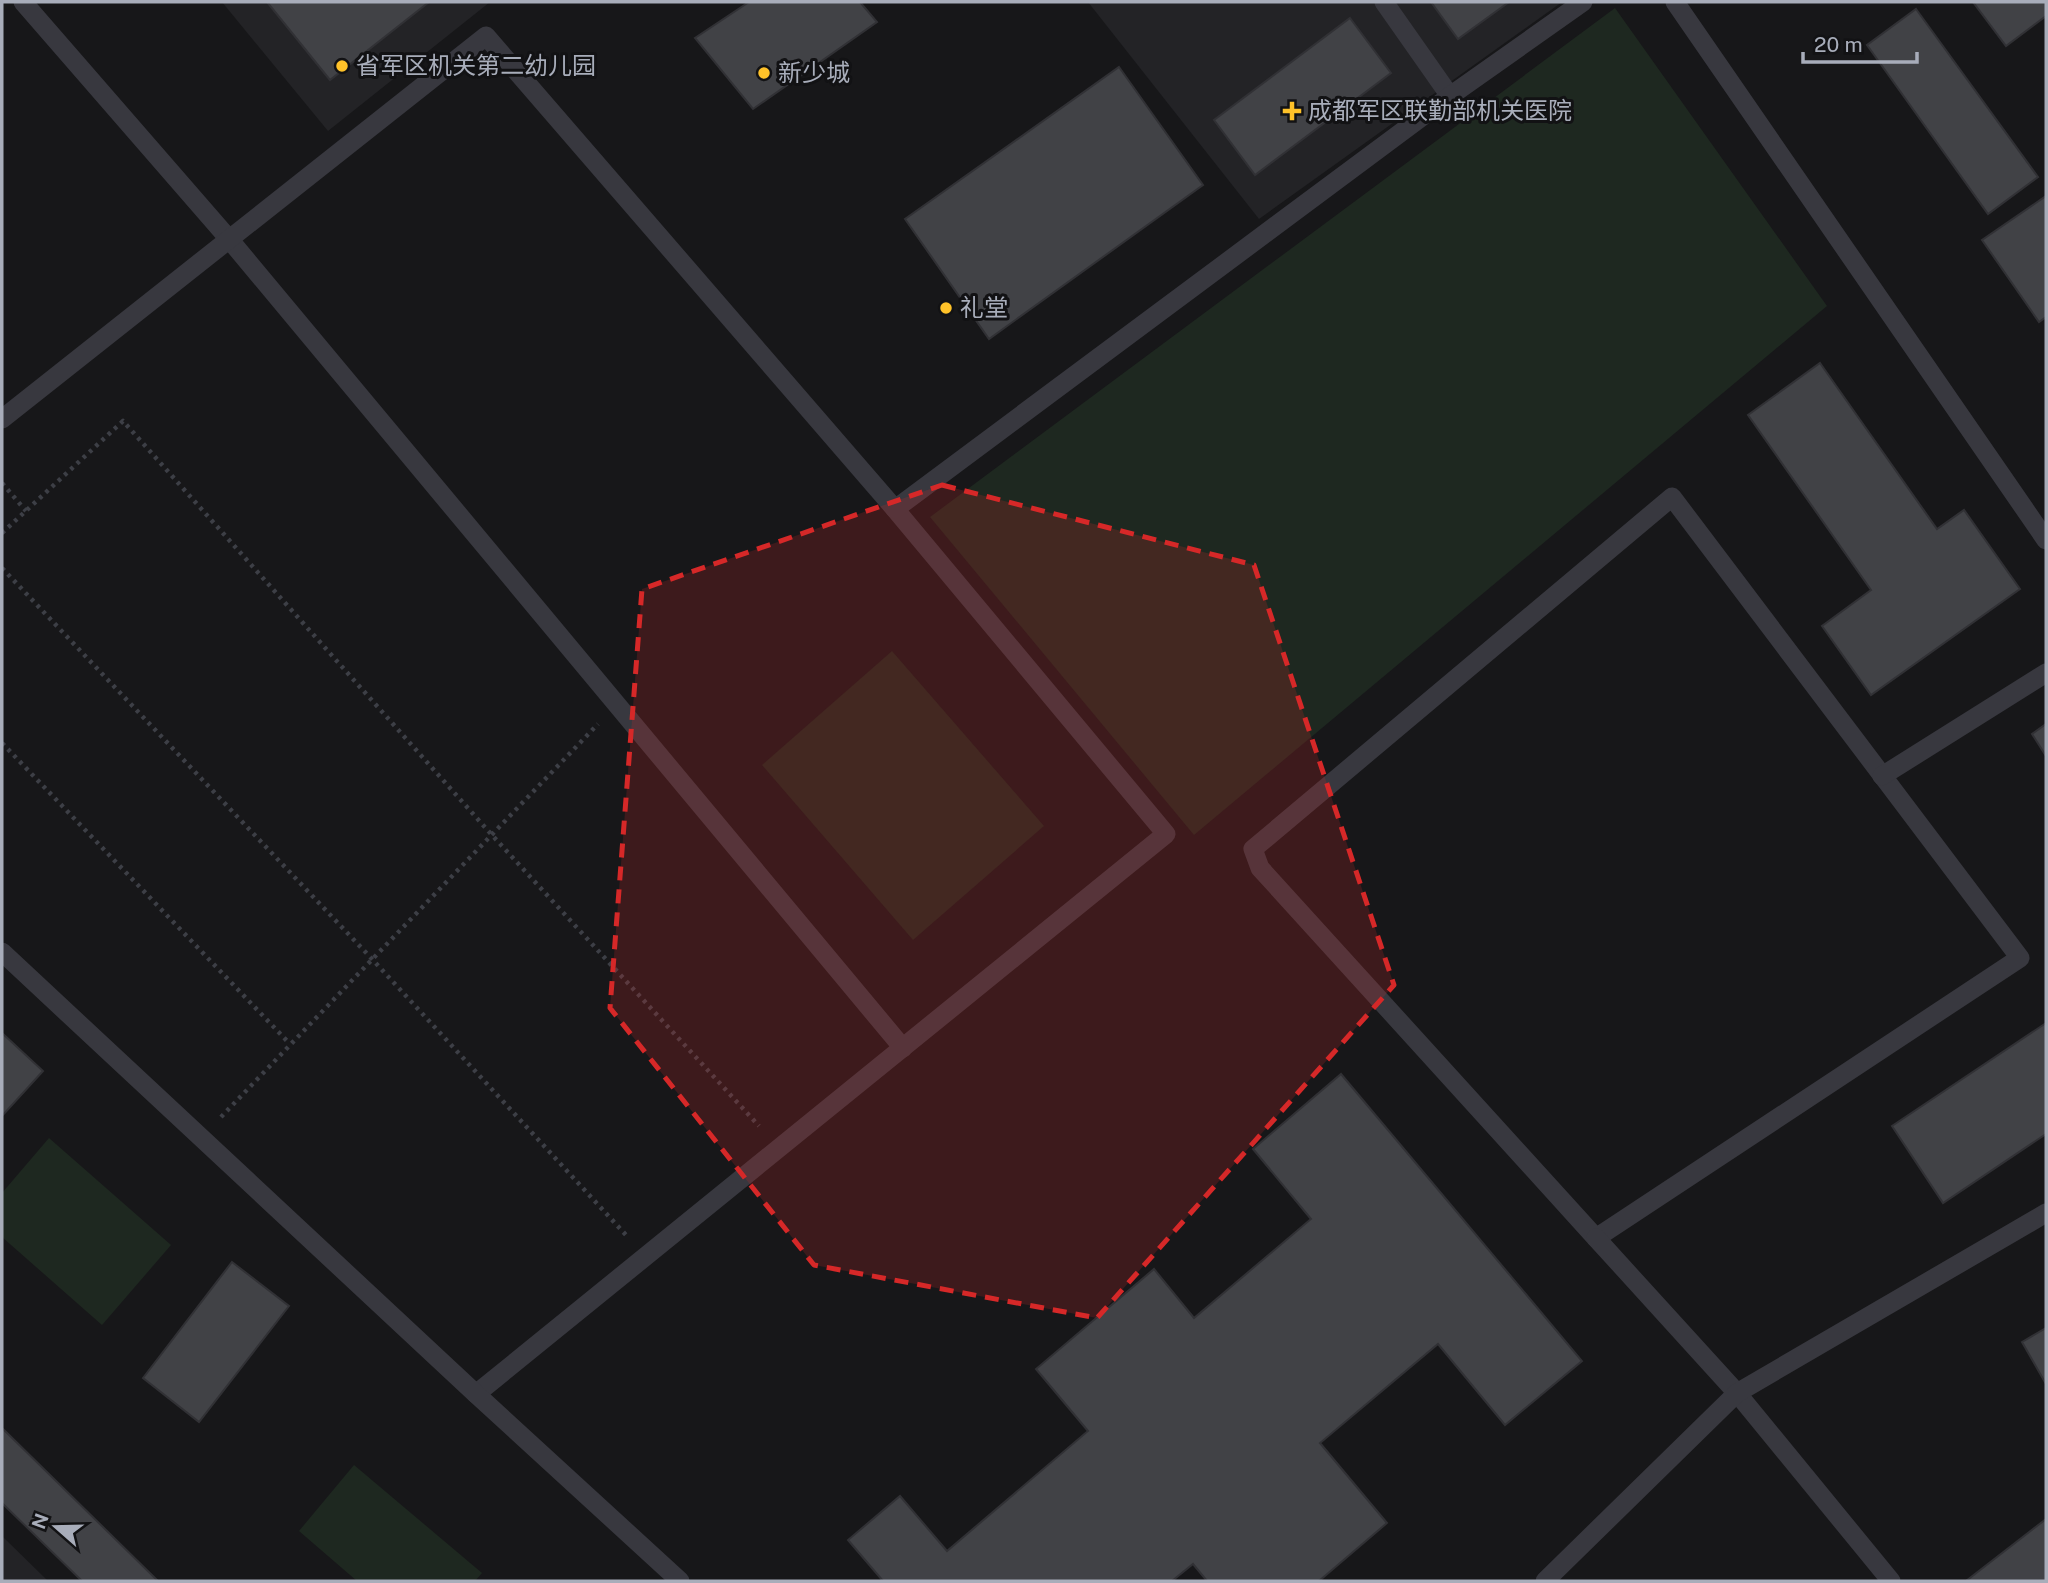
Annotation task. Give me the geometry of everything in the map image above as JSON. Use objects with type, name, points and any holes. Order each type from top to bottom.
[{"type":"lane","points":[[23,2],[229,239],[903,1048]]},
{"type":"lane","points":[[1384,2],[1450,96]]},
{"type":"lane","points":[[895,509],[1450,96],[1583,2]]},
{"type":"lane","points":[[1675,2],[2046,540]]},
{"type":"lane","points":[[2,419],[486,36],[895,509],[1166,834],[476,1394]]},
{"type":"lane","points":[[1596,1238],[2020,958],[1672,497],[1253,849],[1260,868],[1596,1238],[1737,1393],[1891,1581]]},
{"type":"lane","points":[[1882,776],[2046,673]]},
{"type":"lane","points":[[2,952],[680,1581]]},
{"type":"lane","points":[[1545,1581],[1737,1393],[2046,1213]]},
{"type":"path","points":[[2,533],[123,421],[491,834],[779,1148]]},
{"type":"path","points":[[2,483],[26,511]]},
{"type":"path","points":[[2,568],[372,958],[646,1256]]},
{"type":"path","points":[[201,1138],[617,705]]},
{"type":"path","points":[[2,743],[290,1044]]},
{"type":"highlighted area","points":[[942,485],[1254,565],[1394,985],[1097,1318],[814,1265],[610,1008],[642,589]]},
{"type":"shaded area","name":"省军区机关第二幼儿园","points":[[222,2],[490,2],[328,131]]},
{"type":"shaded area","name":"成都军区联勤部机关医院","points":[[1088,2],[1562,2],[1259,219]]},
{"type":"shaded area","points":[[1615,8],[1827,306],[1194,835],[930,517]]},
{"type":"shaded area","points":[[892,651],[1044,826],[913,940],[762,765]]},
{"type":"shaded area","points":[[49,1138],[171,1245],[102,1325],[2,1237],[2,1193]]},
{"type":"shaded area","points":[[354,1465],[482,1573],[475,1581],[357,1581],[299,1531]]},
{"type":"shaded area","points":[[2,1536],[48,1581],[2,1581]]},
{"type":"building","points":[[267,2],[429,2],[330,80]]},
{"type":"building","name":"新少城","points":[[749,2],[860,2],[877,22],[753,109],[695,38]]},
{"type":"building","points":[[1431,2],[1509,2],[1458,39]]},
{"type":"building","points":[[1973,2],[2046,2],[2046,16],[2006,46]]},
{"type":"building","points":[[1916,9],[2038,177],[1988,214],[1867,45]]},
{"type":"building","points":[[1350,18],[1391,73],[1255,175],[1214,120]]},
{"type":"building","points":[[1119,67],[1203,185],[989,339],[905,219]]},
{"type":"building","points":[[2046,196],[2046,317],[2039,322],[1982,240]]},
{"type":"building","points":[[1820,363],[1937,529],[1964,510],[2020,589],[1871,695],[1822,626],[1871,590],[1748,415]]},
{"type":"building","points":[[2046,724],[2046,756],[2032,734]]},
{"type":"building","points":[[2046,1023],[2046,1134],[1943,1203],[1892,1126]]},
{"type":"building","points":[[2,1033],[43,1071],[2,1116]]},
{"type":"building","points":[[1341,1074],[1582,1361],[1505,1425],[1438,1344],[1320,1443],[1387,1523],[1319,1581],[1207,1581],[1193,1564],[1172,1581],[883,1581],[848,1540],[900,1496],[947,1551],[1088,1431],[1036,1369],[1154,1269],[1194,1318],[1311,1219],[1253,1149]]},
{"type":"building","points":[[232,1262],[289,1306],[199,1422],[143,1378]]},
{"type":"building","points":[[2046,1328],[2046,1384],[2022,1342]]},
{"type":"building","points":[[2,1428],[158,1581],[82,1581],[2,1503]]},
{"type":"building","points":[[2046,1519],[2046,1581],[1966,1581]]},
{"type":"place","name":"省军区机关第二幼儿园","points":[[342,66]]},
{"type":"place","name":"新少城","points":[[764,73]]},
{"type":"place","name":"成都军区联勤部机关医院","points":[[1292,111]]},
{"type":"place","name":"礼堂","points":[[946,308]]}]
